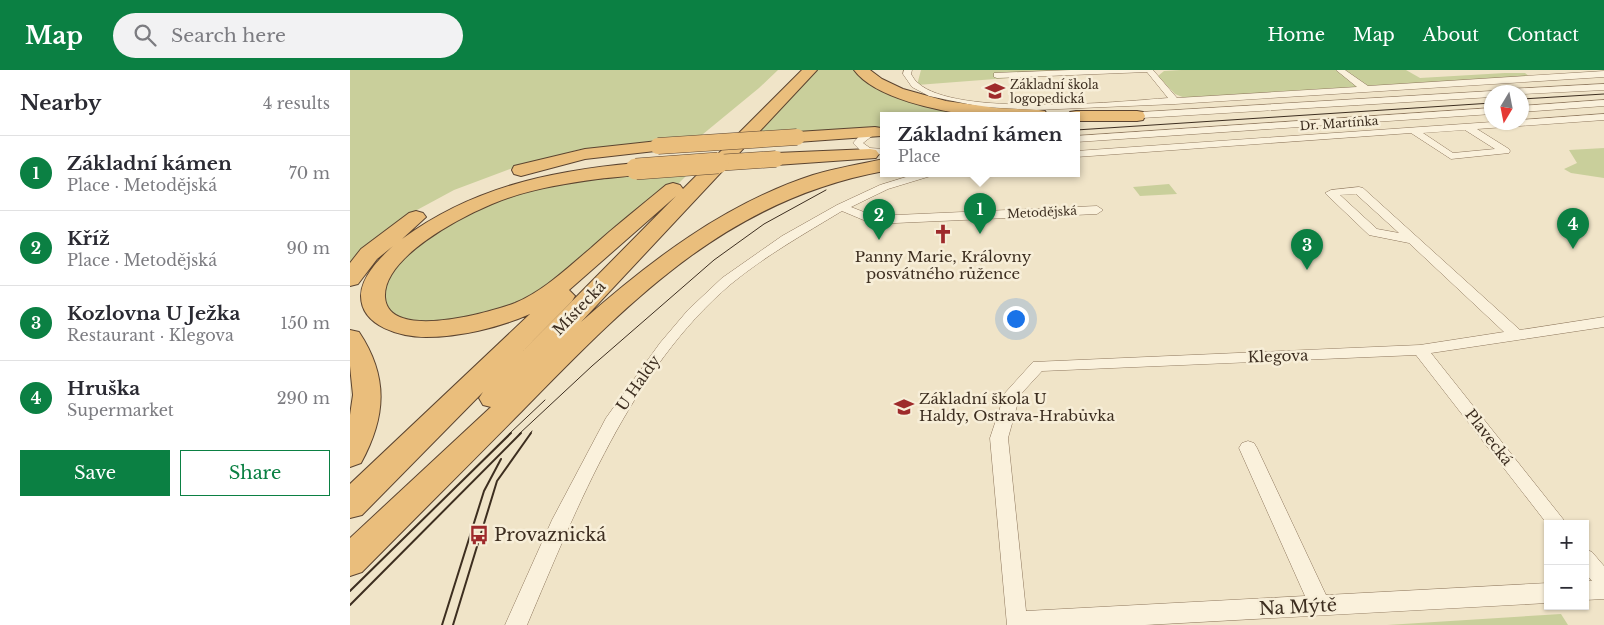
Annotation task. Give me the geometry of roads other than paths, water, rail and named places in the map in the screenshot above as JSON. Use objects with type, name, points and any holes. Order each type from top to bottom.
[{"type":"highway","name":"Místecká","points":[[350,505],[794,70]]},
{"type":"highway","name":"Místecká","points":[[350,546],[810,70]]},
{"type":"highway","points":[[861,70],[881,84],[927,101],[978,110],[1039,112]]},
{"type":"highway","points":[[1080,116],[1138,116]]},
{"type":"highway","points":[[350,279],[369,254],[398,229],[427,210],[461,192],[514,172],[561,159],[613,150],[879,132]]},
{"type":"highway","points":[[673,188],[563,284],[527,306],[484,322],[440,328],[401,326],[392,324],[380,315],[373,292],[382,271],[402,249],[439,221],[477,203],[525,186],[573,176],[636,169],[880,152]]},
{"type":"highway","points":[[350,561],[610,309],[679,252],[729,220],[776,196],[826,178],[880,166]]},
{"type":"highway","points":[[350,338],[362,359],[367,395],[364,419],[357,442],[350,455]]},
{"type":"street","points":[[908,70],[907,77],[914,85],[941,96],[972,103],[1039,112],[1243,96],[1604,74]]},
{"type":"street","points":[[997,75],[1148,70],[1175,101]]},
{"type":"street","points":[[1340,70],[1366,89]]},
{"type":"street","points":[[1529,91],[1604,87]]},
{"type":"street","points":[[1584,88],[1578,91],[1580,95],[1604,102]]},
{"type":"street","points":[[1532,91],[1566,98],[1570,102],[1563,106]]},
{"type":"street","name":"Dr. Martínka","points":[[1080,120],[1484,94]]},
{"type":"street","points":[[1243,96],[1255,108]]},
{"type":"street","points":[[1529,108],[1604,102]]},
{"type":"street","name":"Dr. Martínka","points":[[1080,139],[1484,111]]},
{"type":"street","name":"Dr. Martínka","points":[[1080,154],[1604,117]]},
{"type":"street","points":[[1414,131],[1451,156],[1505,152],[1467,127]]},
{"type":"street","points":[[879,132],[861,138],[858,141],[858,145],[866,151],[880,152]]},
{"type":"street","points":[[1181,132],[1192,147]]},
{"type":"street","points":[[841,207],[884,187],[917,177]]},
{"type":"street","points":[[1414,240],[1373,232],[1331,193],[1359,190],[1414,240],[1516,335]]},
{"type":"street","name":"Metodějská","points":[[841,207],[873,220],[1096,210]]},
{"type":"street","name":"U Haldy","points":[[516,625],[562,520],[612,422],[665,346],[693,313],[727,281],[786,239],[841,207]]},
{"type":"street","name":"Klegova","points":[[1038,366],[1420,350],[1604,322]]},
{"type":"street","name":"Plavecká","points":[[1420,350],[1555,520]]},
{"type":"street","name":"Na Mýtě","points":[[1038,366],[1013,394],[1004,414],[999,438],[1016,622],[1544,593]]},
{"type":"street","points":[[1248,448],[1320,606]]},
{"type":"street","points":[[1589,563],[1604,581]]},
{"type":"street","points":[[1589,591],[1604,590]]},
{"type":"tram line","points":[[1529,99],[1604,94]]},
{"type":"tram line","points":[[1080,130],[1484,104]]},
{"type":"tram line","points":[[519,434],[592,366],[714,260],[764,224],[826,190]]},
{"type":"tram line","points":[[509,434],[545,400]]},
{"type":"tram line","points":[[350,591],[511,433]]},
{"type":"tram line","points":[[350,605],[521,433]]},
{"type":"tram line","points":[[453,625],[497,481],[531,433]]},
{"type":"tram line","points":[[442,625],[484,491],[501,459]]},
{"type":"place","name":"Základní škola logopedická","points":[[995,91]]},
{"type":"place","name":"Panny Marie, Královny posvátného růžence","points":[[943,234]]},
{"type":"place","name":"Základní kámen","points":[[980,234]]},
{"type":"place","name":"Kříž","points":[[879,240]]},
{"type":"place","name":"Hruška","points":[[1573,249]]},
{"type":"place","name":"Kozlovna U Ježka","points":[[1307,270]]},
{"type":"place","name":"Základní škola U Haldy, Ostrava-Hrabůvka","points":[[904,407]]},
{"type":"place","name":"Provaznická","points":[[479,535]]}]
